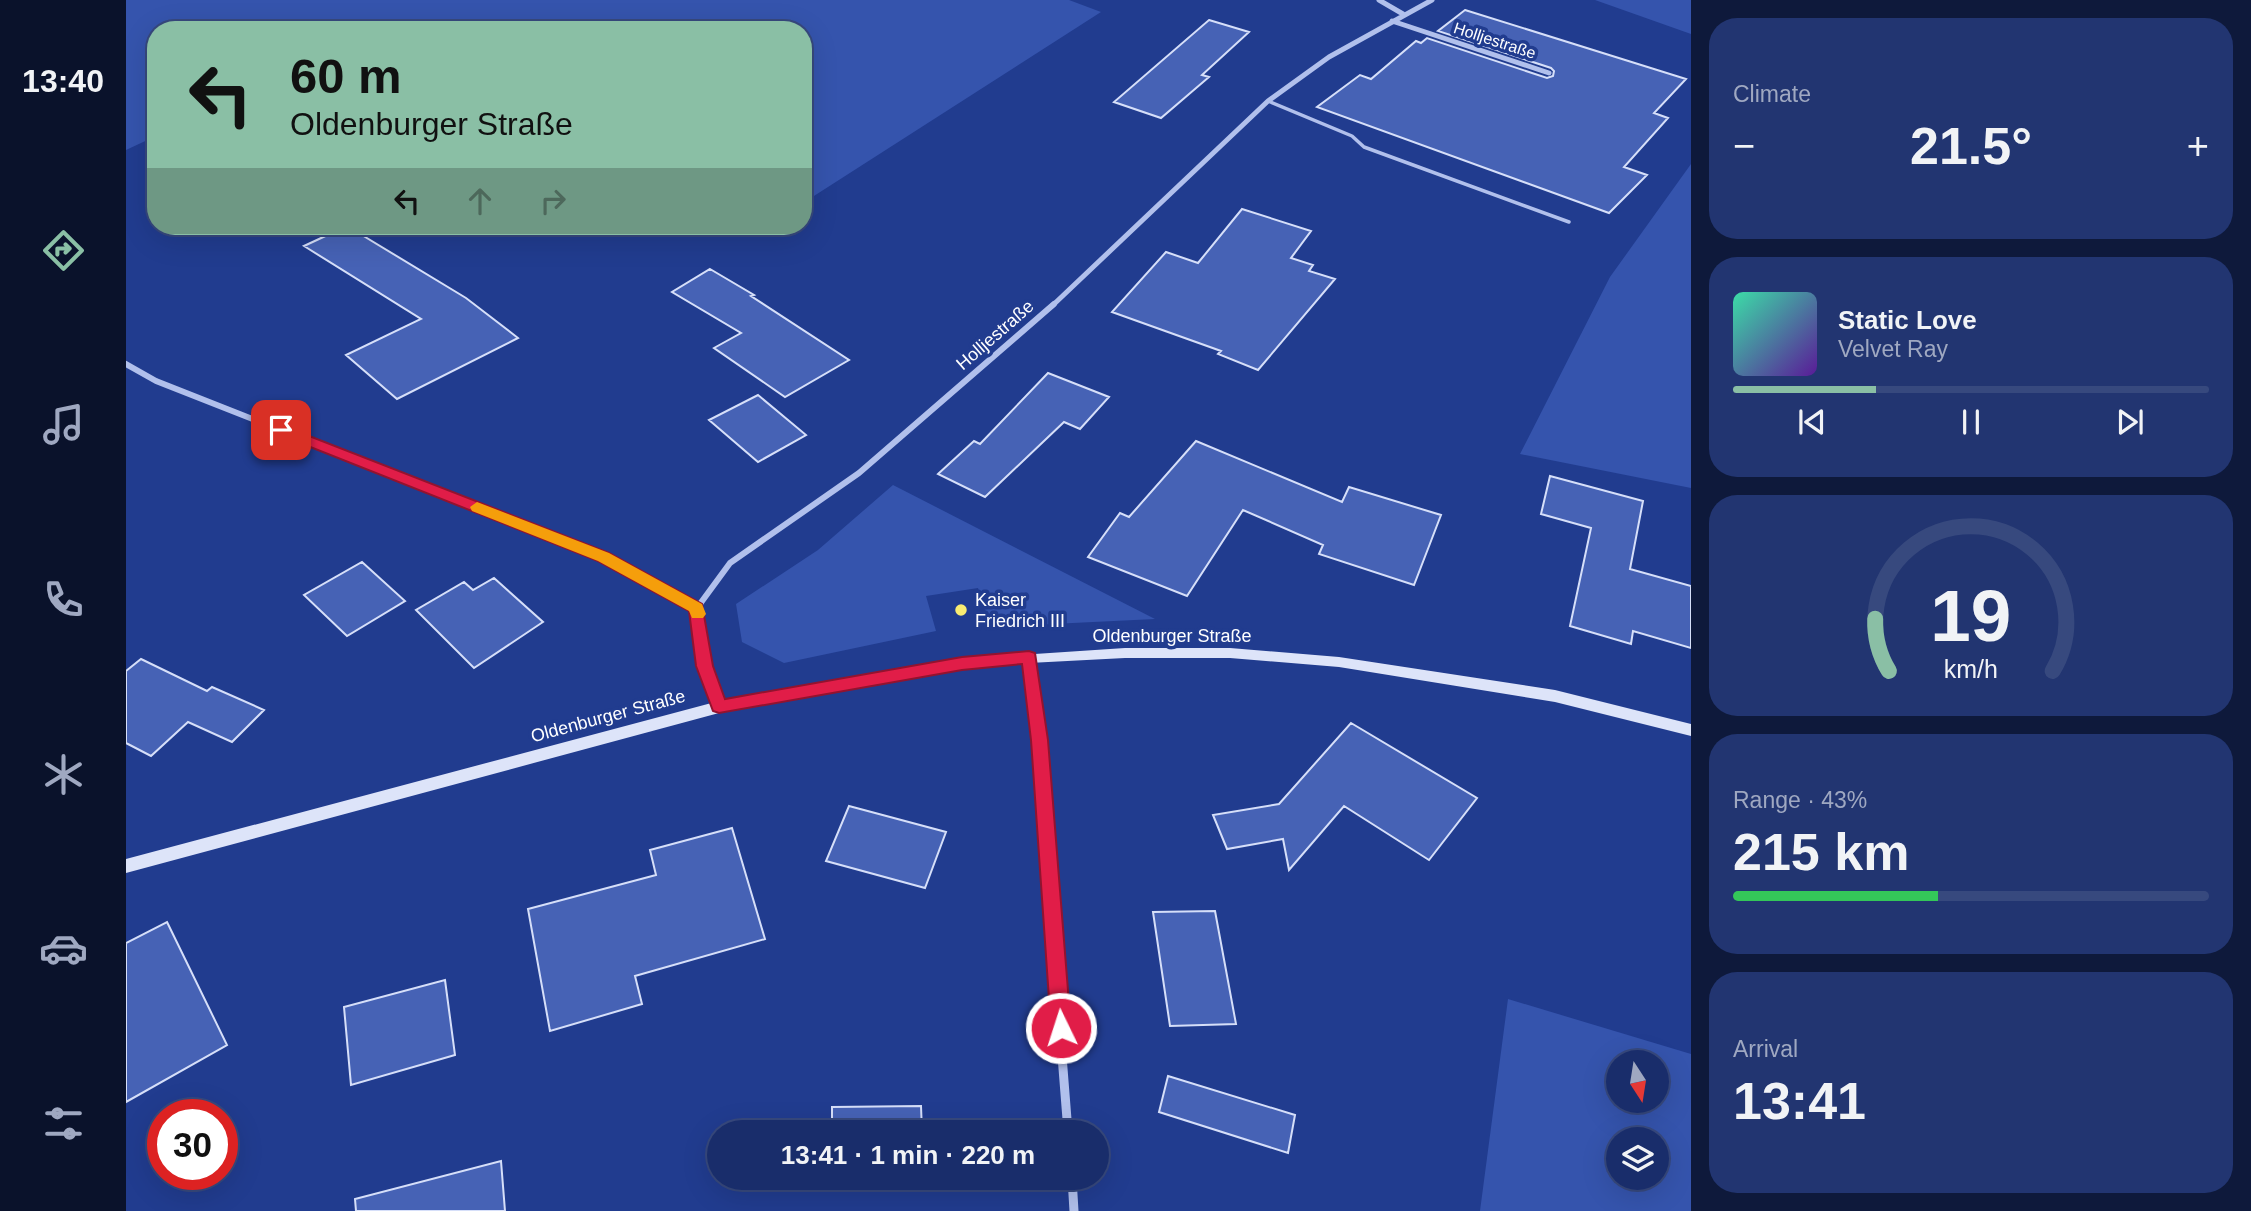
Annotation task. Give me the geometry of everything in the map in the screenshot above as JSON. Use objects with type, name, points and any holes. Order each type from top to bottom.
[{"type":"main road","name":"Oldenburger Straße","points":[[126,866],[719,707],[962,664],[1029,657],[1230,653],[1339,662],[1555,696],[1691,730]]},
{"type":"street","points":[[1379,0],[1403,14]]},
{"type":"street","name":"Holljestraße","points":[[697,608],[730,564],[859,473],[1010,343],[1268,101],[1329,57],[1432,0]]},
{"type":"street","name":"Holljestraße","points":[[1392,21],[1549,73]]},
{"type":"street","points":[[126,365],[156,381],[603,557],[697,608],[705,666],[719,707]]},
{"type":"street","points":[[1029,657],[1040,740],[1067,1120]]},
{"type":"street","points":[[1073,1190],[1074,1211]]},
{"type":"lane","points":[[1268,101],[1352,136],[1364,147],[1569,222]]},
{"type":"shaded area","points":[[126,0],[1069,0],[1101,12],[812,197],[812,21],[147,21],[147,140],[126,150]]},
{"type":"shaded area","points":[[1595,0],[1691,0],[1691,34]]},
{"type":"shaded area","points":[[1691,164],[1691,488],[1520,454],[1610,277]]},
{"type":"shaded area","points":[[893,485],[1155,619],[991,627],[978,588],[926,596],[936,631],[784,663],[742,642],[736,604],[818,550]]},
{"type":"shaded area","points":[[1508,999],[1691,1054],[1691,1211],[1480,1211]]},
{"type":"building","points":[[1465,10],[1686,79],[1654,113],[1668,118],[1624,167],[1647,175],[1609,213],[1317,107],[1360,75],[1371,79],[1416,41],[1421,43],[1427,38],[1547,78],[1553,76],[1554,71],[1551,68],[1438,31]]},
{"type":"building","points":[[1209,20],[1249,32],[1202,75],[1209,77],[1161,118],[1114,102]]},
{"type":"building","points":[[1242,209],[1311,231],[1291,258],[1313,265],[1309,271],[1335,279],[1258,370],[1218,354],[1221,351],[1112,312],[1166,252],[1198,263]]},
{"type":"building","points":[[328,235],[362,235],[466,298],[518,338],[397,399],[346,355],[421,319],[304,246]]},
{"type":"building","points":[[710,269],[754,295],[751,296],[849,360],[785,397],[714,348],[741,333],[672,292]]},
{"type":"building","points":[[1048,373],[1109,397],[1080,429],[1064,422],[985,497],[938,474],[974,441],[980,444]]},
{"type":"building","points":[[758,395],[806,435],[758,462],[709,420]]},
{"type":"building","points":[[1196,441],[1342,502],[1349,487],[1441,515],[1414,585],[1319,554],[1323,545],[1243,510],[1187,596],[1088,557],[1120,513],[1129,517]]},
{"type":"building","points":[[1550,476],[1643,501],[1630,569],[1691,586],[1691,648],[1633,631],[1631,644],[1570,626],[1591,528],[1541,514]]},
{"type":"building","points":[[362,562],[405,601],[347,636],[304,595]]},
{"type":"building","points":[[494,578],[543,622],[474,668],[416,610],[464,582],[473,590]]},
{"type":"building","points":[[141,659],[207,691],[212,687],[264,710],[232,742],[188,722],[151,756],[126,743],[126,671]]},
{"type":"building","points":[[1351,723],[1477,798],[1429,860],[1344,806],[1289,870],[1283,839],[1227,849],[1213,815],[1279,804]]},
{"type":"building","points":[[849,806],[946,832],[925,888],[826,861]]},
{"type":"building","points":[[732,828],[765,939],[635,976],[642,1004],[550,1031],[528,909],[656,875],[650,850]]},
{"type":"building","points":[[1215,911],[1236,1024],[1170,1026],[1153,912]]},
{"type":"building","points":[[167,922],[227,1045],[126,1102],[126,943]]},
{"type":"building","points":[[445,980],[455,1055],[351,1085],[344,1007]]},
{"type":"building","points":[[1168,1076],[1295,1115],[1288,1153],[1159,1112]]},
{"type":"building","points":[[921,1106],[922,1120],[832,1120],[832,1107]]},
{"type":"building","points":[[501,1161],[505,1211],[356,1211],[355,1199]]},
{"type":"slow traffic","points":[[477,507],[603,557],[697,608],[698,614]]},
{"type":"place","name":"Kaiser Friedrich III","points":[[961,610]]},
{"type":"route","points":[[281,430],[603,557],[697,608],[705,666],[719,707],[962,664],[1029,657],[1040,740],[1061,1028]]}]
